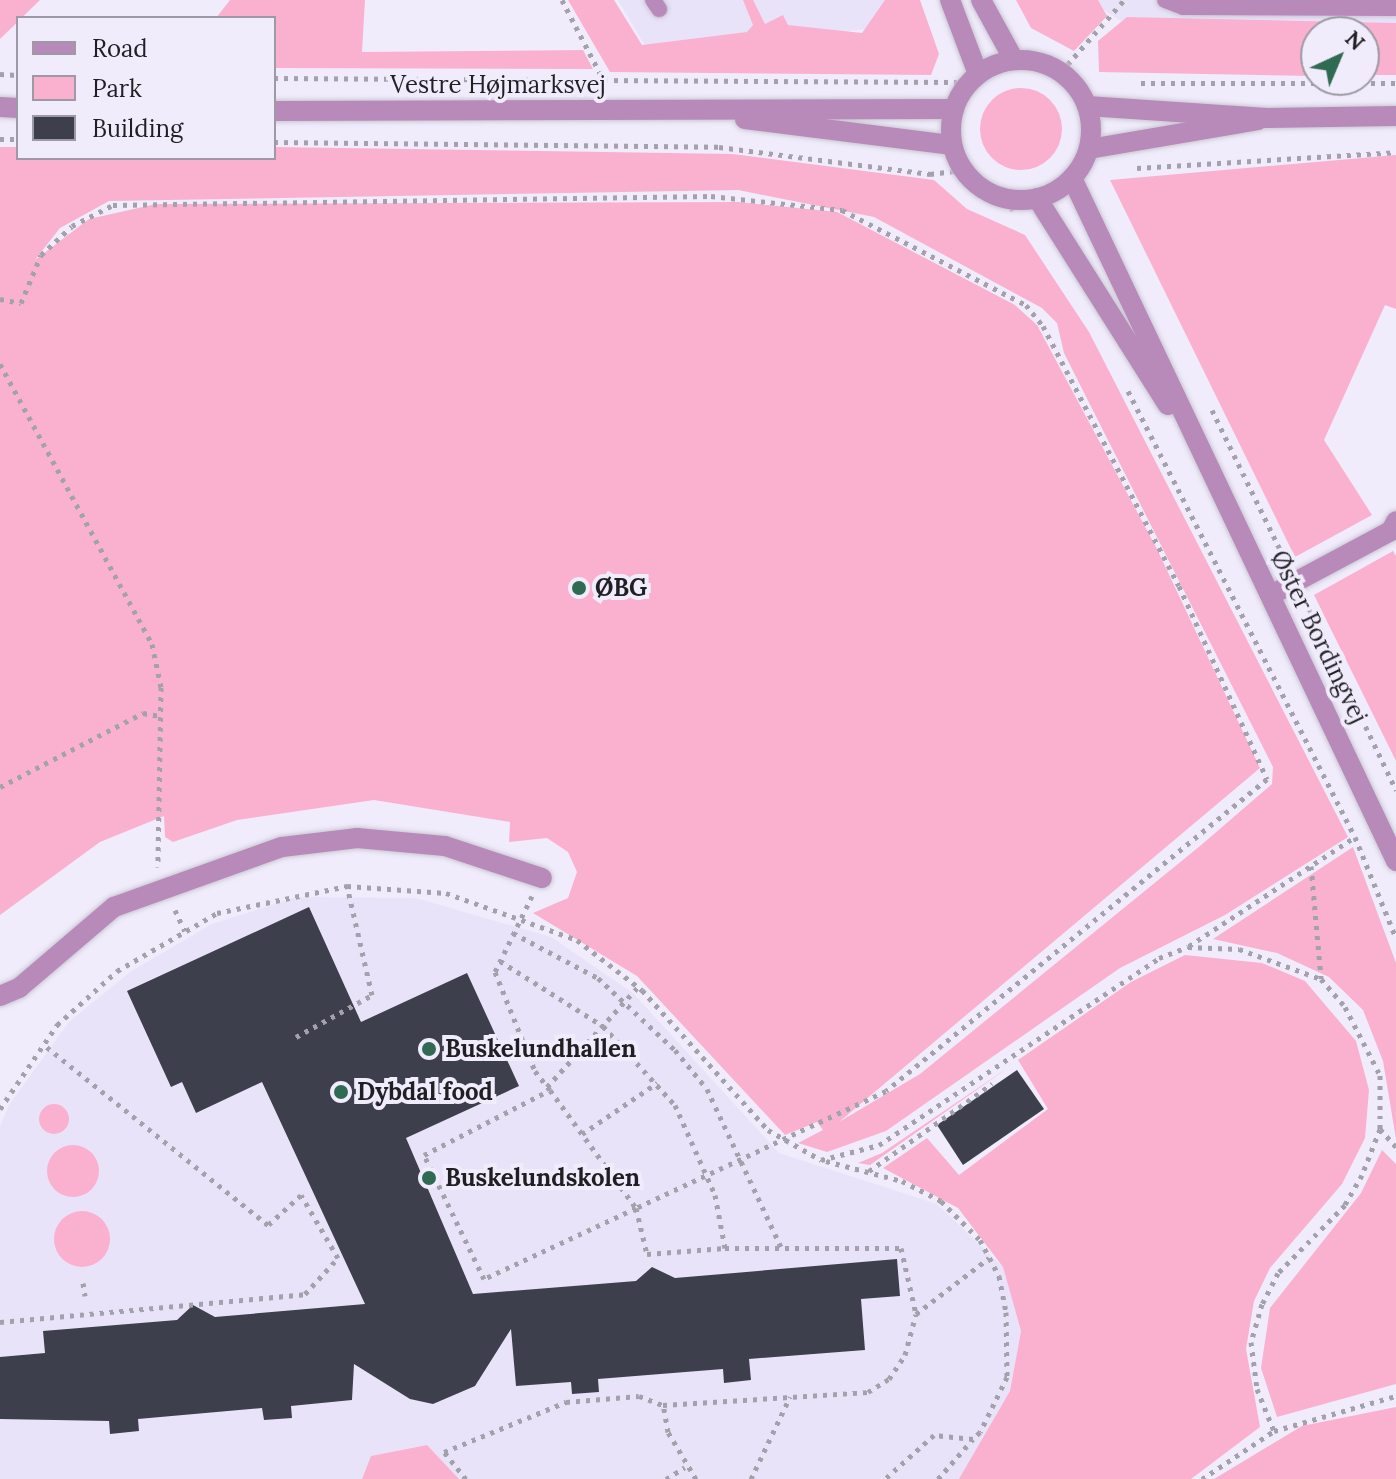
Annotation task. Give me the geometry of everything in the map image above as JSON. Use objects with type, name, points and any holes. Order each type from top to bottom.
[{"type":"street","points":[[950,0],[974,78]]},
{"type":"street","points":[[981,0],[1014,60]]},
{"type":"street","points":[[1014,60],[1061,72],[1087,106],[1089,149],[1072,178],[1037,198],[1005,199],[963,170],[952,145],[954,109],[974,78],[1014,60]]},
{"type":"street","points":[[1087,106],[1267,118],[1396,116]]},
{"type":"street","name":"Vestre Højmarksvej","points":[[276,111],[722,114],[954,109]]},
{"type":"street","name":"Vestre Højmarksvej","points":[[722,114],[952,145]]},
{"type":"street","points":[[1089,149],[1267,118]]},
{"type":"street","name":"Øster Bordingvej","points":[[1072,178],[1191,438],[1271,595],[1396,861]]},
{"type":"street","name":"Øster Bordingvej","points":[[1037,198],[1191,438]]},
{"type":"street","points":[[1271,595],[1391,531],[1396,521]]},
{"type":"street","points":[[0,996],[19,988],[114,907],[163,885],[282,847],[357,838],[445,846],[542,878]]},
{"type":"lane","points":[[1165,0],[1183,7],[1396,8]]},
{"type":"path","points":[[562,0],[603,79],[604,112]]},
{"type":"path","points":[[1061,72],[1124,0]]},
{"type":"path","points":[[276,78],[974,78]]},
{"type":"path","points":[[1133,83],[1396,83]]},
{"type":"path","points":[[276,142],[719,147],[930,174],[963,170]]},
{"type":"path","points":[[1119,169],[1396,152]]},
{"type":"path","points":[[0,299],[21,303],[41,255],[72,226],[113,205],[711,196],[842,210],[1026,305],[1179,586],[1267,779],[959,1037],[886,1091],[786,1142],[484,1279],[424,1155],[549,1089],[638,987]]},
{"type":"path","points":[[1005,199],[1022,223]]},
{"type":"path","points":[[0,364],[152,644],[160,716],[154,850],[163,885],[185,931]]},
{"type":"path","points":[[1119,374],[1355,837],[1396,938]]},
{"type":"path","points":[[1207,400],[1396,790]]},
{"type":"path","points":[[0,787],[143,713],[160,716]]},
{"type":"path","points":[[821,1160],[879,1145],[1122,978],[1188,947],[1355,837]]},
{"type":"path","points":[[1311,866],[1321,979]]},
{"type":"path","points":[[296,1037],[372,995],[347,886]]},
{"type":"path","points":[[0,1109],[43,1044],[117,971],[185,931],[277,895],[347,886],[446,893],[521,915],[577,940],[638,987],[786,1142],[821,1160],[868,1172],[941,1201],[989,1258],[1006,1312],[1007,1377],[973,1439],[938,1479]]},
{"type":"path","points":[[466,1479],[444,1452],[566,1402],[639,1396],[663,1405],[868,1392],[889,1379],[905,1355],[916,1314],[901,1248],[725,1248],[647,1254],[636,1208],[549,1089],[495,972],[521,915]]},
{"type":"path","points":[[513,933],[598,978],[625,1002],[707,1089],[781,1248]]},
{"type":"path","points":[[1188,947],[1239,949],[1321,979],[1345,1007],[1380,1075],[1380,1129],[1345,1205],[1278,1273],[1262,1304],[1251,1342],[1274,1431]]},
{"type":"path","points":[[500,961],[603,1026],[657,1083],[708,1177],[725,1248]]},
{"type":"path","points":[[0,1322],[305,1294],[338,1258],[301,1195],[268,1225],[43,1044]]},
{"type":"path","points":[[582,1134],[657,1083]]},
{"type":"path","points":[[868,1172],[992,1084]]},
{"type":"path","points":[[1380,1129],[1396,1147]]},
{"type":"path","points":[[916,1314],[989,1258]]},
{"type":"path","points":[[83,1283],[85,1296]]},
{"type":"path","points":[[1202,1479],[1274,1431],[1396,1396]]},
{"type":"path","points":[[751,1479],[790,1397]]},
{"type":"path","points":[[663,1405],[685,1467],[696,1479]]},
{"type":"path","points":[[885,1479],[934,1435],[973,1439]]},
{"type":"path","points":[[666,1479],[685,1467]]},
{"type":"shaded area","points":[[618,0],[911,0],[897,26],[648,51]]},
{"type":"shaded area","points":[[1088,0],[1396,0],[1396,29],[1380,29],[1380,16],[1300,16],[1300,29],[1134,29]]},
{"type":"shaded area","name":"Buskelundskolen","points":[[297,897],[416,898],[551,937],[633,993],[779,1153],[937,1204],[1003,1267],[1021,1331],[1010,1391],[969,1471],[959,1479],[459,1479],[427,1445],[371,1456],[362,1479],[0,1479],[0,1126],[9,1105],[69,1022],[130,972],[212,924]]},
{"type":"green space","points":[[0,0],[40,0],[24,16],[16,16],[16,23],[0,39]]},
{"type":"green space","points":[[230,0],[365,0],[362,52],[583,50],[593,69],[276,68],[276,16],[218,16]]},
{"type":"green space","points":[[568,0],[614,0],[642,45],[747,32],[753,25],[743,0],[753,0],[765,24],[783,15],[788,25],[862,33],[885,0],[920,0],[939,54],[931,75],[610,72]]},
{"type":"green space","points":[[1016,0],[1098,0],[1107,16],[1074,51],[1031,28]]},
{"type":"green space","points":[[1127,17],[1300,21],[1300,76],[1099,72],[1098,41]]},
{"type":"green space","points":[[1380,23],[1396,23],[1396,75],[1380,75]]},
{"type":"green space","points":[[1013,88],[1029,88],[1044,95],[1055,106],[1062,129],[1059,145],[1050,158],[1029,170],[1013,170],[998,163],[987,152],[980,137],[980,121],[987,106],[998,95]]},
{"type":"green space","name":"ØBG","points":[[0,147],[16,147],[16,160],[276,160],[276,147],[732,154],[934,180],[967,209],[1025,235],[1089,332],[1348,837],[1225,915],[1120,968],[886,1131],[827,1152],[798,1143],[823,1130],[817,1122],[785,1135],[637,976],[533,913],[568,898],[577,872],[568,852],[547,838],[509,842],[510,822],[374,800],[237,820],[173,842],[165,837],[164,816],[100,842],[0,915]],"holes":[[[738,190],[874,217],[1042,308],[1057,323],[1064,353],[1273,767],[1272,784],[920,1074],[839,1122],[1260,768],[1157,549],[1037,325],[1015,305],[837,212],[738,202],[156,204],[89,219],[35,260],[60,228],[109,201]]]},
{"type":"green space","points":[[1396,155],[1396,309],[1385,305],[1324,440],[1372,515],[1295,557],[1110,180]]},
{"type":"green space","points":[[1393,551],[1396,556],[1396,761],[1314,595]]},
{"type":"green space","points":[[1353,847],[1396,963],[1396,1139],[1383,1061],[1363,1010],[1329,977],[1277,953],[1213,939]]},
{"type":"green space","points":[[1185,955],[1262,963],[1305,981],[1356,1041],[1369,1090],[1365,1138],[1342,1184],[1270,1268],[1254,1301],[1246,1349],[1260,1427],[1191,1479],[959,1479],[1010,1391],[1021,1331],[1003,1267],[958,1208],[883,1168],[927,1138],[959,1175],[1048,1109],[1018,1060],[1131,982]]},
{"type":"green space","points":[[1009,1067],[870,1165],[858,1163],[882,1153]]},
{"type":"green space","points":[[54,1104],[65,1108],[69,1119],[65,1130],[54,1134],[43,1130],[39,1119],[43,1108]]},
{"type":"green space","points":[[73,1145],[92,1152],[99,1171],[92,1190],[73,1197],[54,1190],[47,1171],[54,1152]]},
{"type":"green space","points":[[1382,1150],[1396,1164],[1396,1384],[1277,1417],[1261,1368],[1270,1308],[1361,1193]]},
{"type":"green space","points":[[82,1211],[102,1219],[110,1239],[102,1259],[82,1267],[62,1259],[54,1239],[62,1219]]},
{"type":"green space","points":[[1396,1407],[1396,1479],[1214,1479],[1302,1426]]},
{"type":"green space","points":[[427,1445],[459,1479],[362,1479],[371,1456]]},
{"type":"building","points":[[309,907],[361,1022],[467,973],[519,1086],[406,1138],[473,1294],[636,1281],[652,1267],[675,1278],[897,1259],[900,1296],[861,1299],[865,1350],[749,1359],[751,1380],[724,1383],[723,1369],[598,1379],[599,1392],[572,1394],[571,1382],[516,1386],[511,1329],[475,1386],[433,1404],[410,1399],[354,1364],[352,1400],[291,1406],[292,1418],[264,1420],[262,1408],[138,1419],[139,1431],[110,1434],[109,1421],[0,1419],[0,1357],[45,1353],[43,1331],[177,1320],[193,1305],[215,1317],[365,1304],[262,1082],[196,1113],[182,1082],[171,1087],[127,991]]},
{"type":"building","points":[[1017,1070],[1044,1109],[963,1165],[937,1125]]},
{"type":"place","name":"ØBG","points":[[579,588]]},
{"type":"place","name":"Buskelundhallen","points":[[429,1049]]},
{"type":"place","name":"Dybdal food","points":[[341,1092]]},
{"type":"place","name":"Buskelundskolen","points":[[429,1178]]}]
